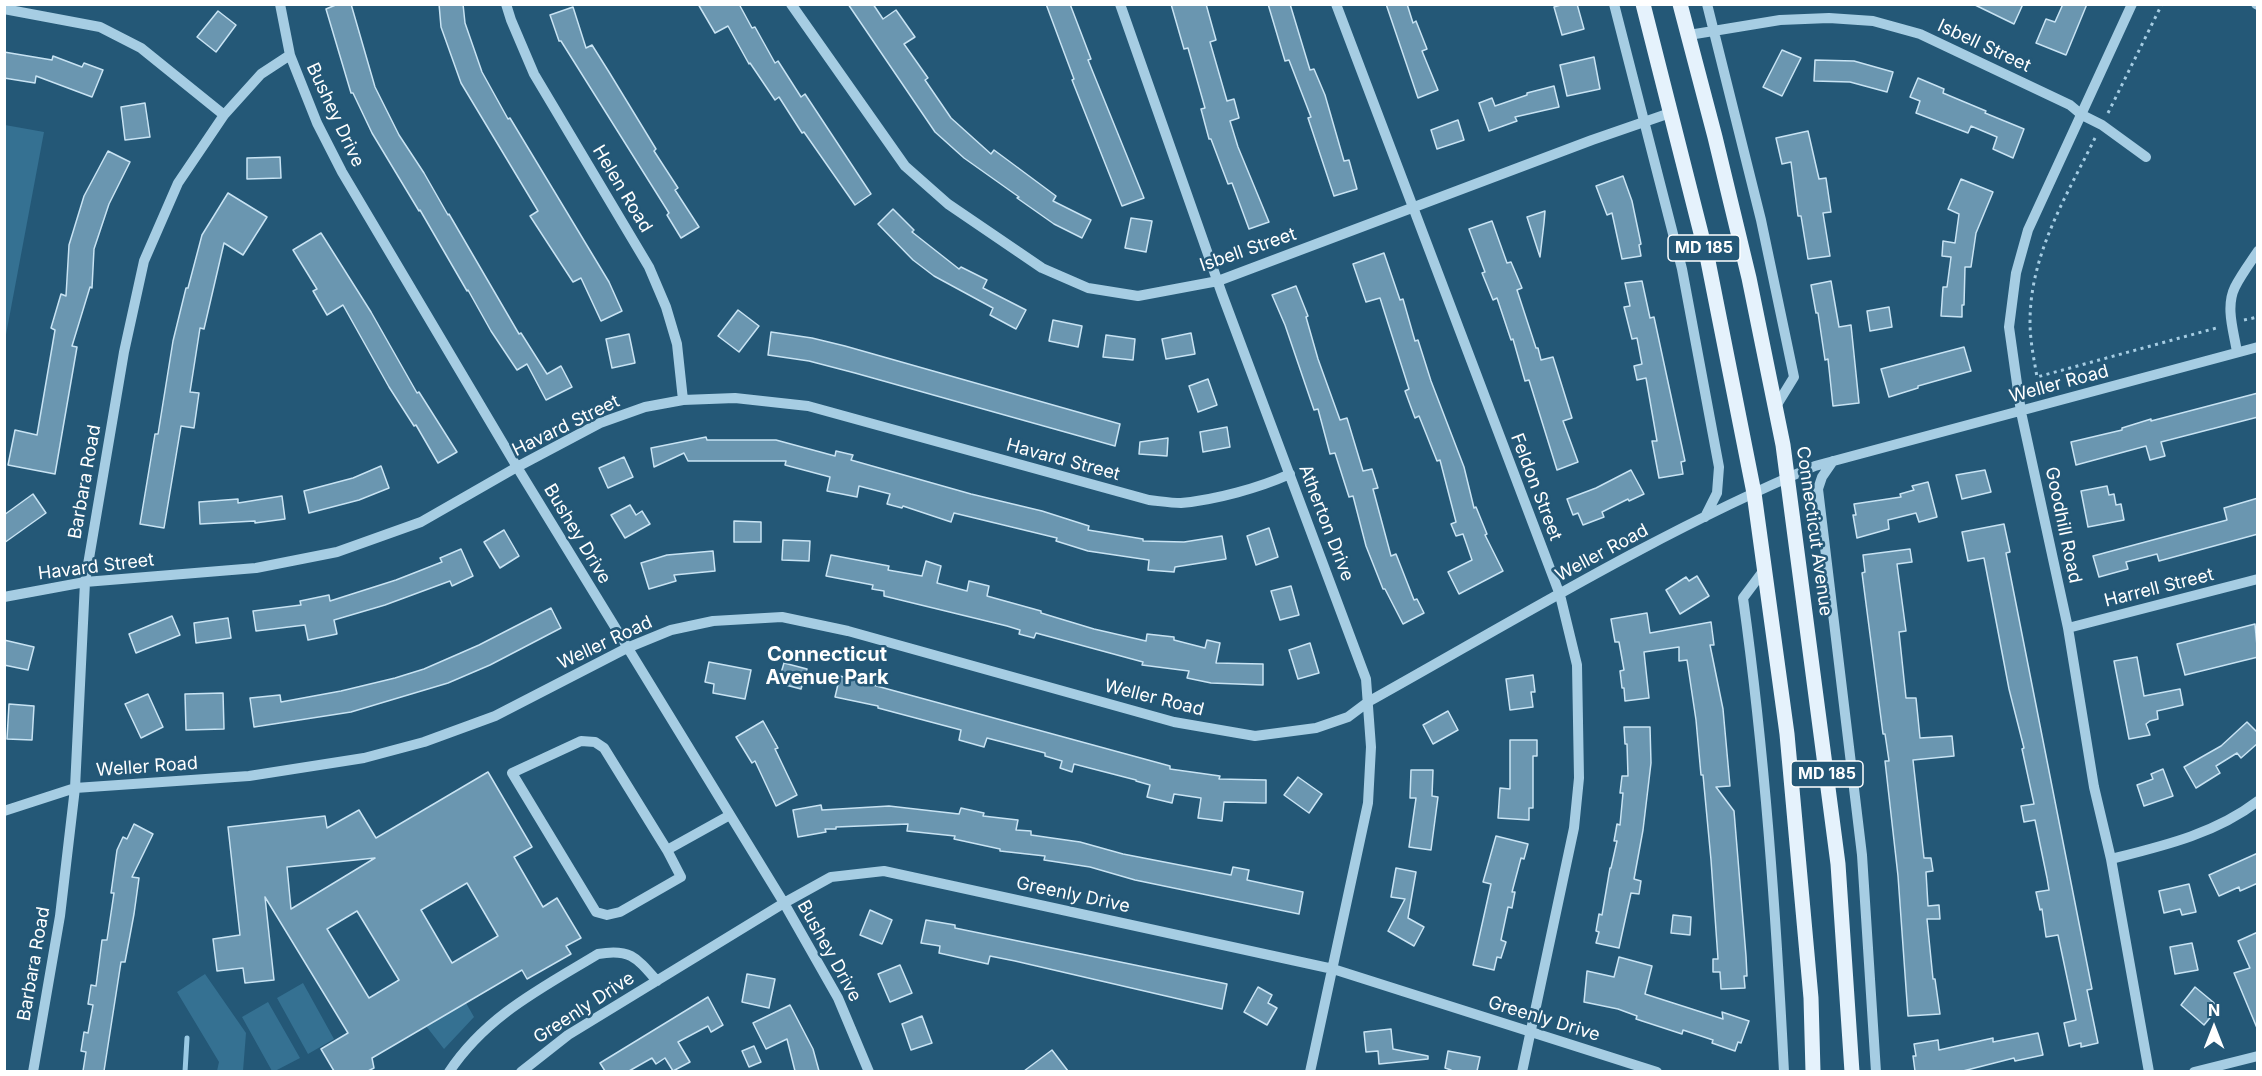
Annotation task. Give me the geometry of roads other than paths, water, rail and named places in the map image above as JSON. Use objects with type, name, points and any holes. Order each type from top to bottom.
[{"type":"main road","name":"MD 185","points":[[1643,4],[1708,261],[1754,493],[1786,735],[1811,998],[1814,1071]]},
{"type":"main road","name":"Connecticut Avenue","points":[[1680,4],[1749,278],[1787,478],[1822,727],[1838,864],[1852,1071]]},
{"type":"street","name":"Bushey Drive","points":[[280,4],[290,56],[316,123],[342,171],[517,467],[784,903],[838,998],[869,1071]]},
{"type":"street","name":"Helen Road","points":[[506,4],[534,74],[649,267],[666,307],[677,344],[683,400]]},
{"type":"street","name":"Isbell Street","points":[[791,4],[905,166],[948,204],[1042,268],[1088,288],[1138,296],[1218,281],[1670,113]]},
{"type":"street","name":"Atherton Drive","points":[[1120,4],[1218,281],[1366,680],[1371,747],[1368,803],[1310,1071]]},
{"type":"street","name":"Feldon Street","points":[[1336,4],[1560,595],[1577,665],[1579,778],[1574,828],[1522,1071]]},
{"type":"street","points":[[1614,4],[1682,268],[1719,467],[1717,493],[1705,518]]},
{"type":"street","points":[[1707,4],[1761,220],[1794,377],[1775,408]]},
{"type":"street","name":"Goodhill Road","points":[[2132,4],[2028,230],[2016,273],[2009,327],[2021,412],[2068,628],[2094,787],[2111,859],[2149,1071]]},
{"type":"street","points":[[4,9],[100,27],[141,48],[224,115]]},
{"type":"street","name":"Isbell Street","points":[[1689,35],[1780,20],[1829,18],[1873,21],[1920,34],[2070,105],[2146,157]]},
{"type":"street","name":"Barbara Road","points":[[33,1071],[60,916],[75,788],[85,582],[124,352],[144,261],[178,183],[224,115],[261,74],[290,56]]},
{"type":"street","points":[[2237,352],[2230,310],[2234,289],[2258,251]]},
{"type":"street","name":"Weller Road","points":[[4,811],[75,788],[249,777],[364,758],[424,742],[495,716],[627,648],[671,630],[713,621],[782,617],[848,632],[1174,722],[1255,736],[1316,728],[1348,717],[1368,702],[1560,595],[1754,493],[1815,466],[2258,347]]},
{"type":"street","name":"Havard Street","points":[[4,597],[85,582],[256,568],[337,552],[421,522],[600,423],[645,407],[683,400],[735,398],[808,406],[1149,500],[1181,503],[1230,494],[1290,474]]},
{"type":"street","points":[[1833,461],[1822,477],[1818,489],[1862,855],[1876,1071]]},
{"type":"street","points":[[1764,570],[1743,598],[1754,675],[1773,899],[1784,1071]]},
{"type":"street","name":"Harrell Street","points":[[2068,628],[2258,579]]},
{"type":"street","points":[[581,741],[595,742],[604,748],[667,850],[681,877],[620,912],[607,915],[596,912],[512,773],[581,741]]},
{"type":"street","points":[[2111,859],[2178,843],[2239,815],[2258,801]]},
{"type":"street","points":[[667,850],[730,814]]},
{"type":"street","name":"Greenly Drive","points":[[520,1071],[568,1035],[784,903],[831,877],[884,871],[1333,969],[1530,1033],[1657,1071]]},
{"type":"street","points":[[449,1071],[462,1052],[507,1010],[598,954],[615,951],[634,956],[657,981]]},
{"type":"street","points":[[2194,1071],[2258,1056]]},
{"type":"waterway","points":[[185,1072],[187,1038]]},
{"type":"district","name":"Connecticut Avenue Park","points":[[827,666]]}]
